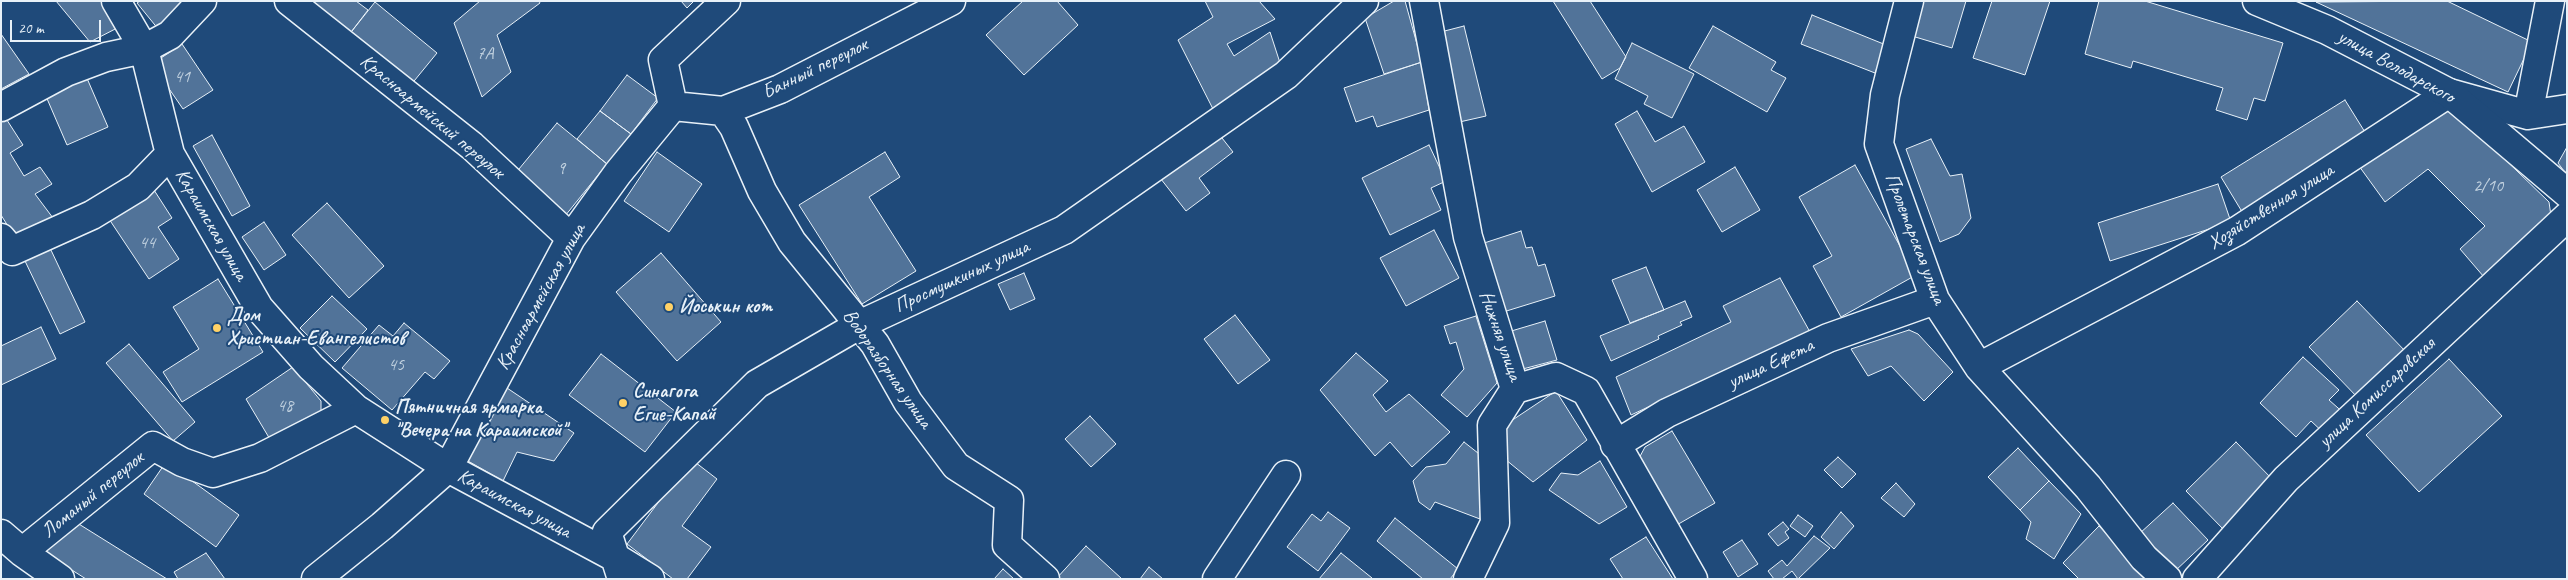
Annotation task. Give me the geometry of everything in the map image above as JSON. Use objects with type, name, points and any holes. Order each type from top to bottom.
[{"type":"street","name":"Караимская улица","points":[[116,1],[144,49],[170,154],[259,308],[310,367],[356,409],[448,468],[619,568],[650,579]]},
{"type":"street","points":[[1,107],[66,72],[106,57],[144,49],[170,35],[202,1]]},
{"type":"street","name":"Красноармейский переулок","points":[[289,1],[472,146],[571,238]]},
{"type":"street","points":[[673,106],[663,60],[726,1]]},
{"type":"street","name":"Банный переулок","points":[[673,106],[723,112],[780,89],[951,1]]},
{"type":"street","name":"Просмушкиных улица","points":[[619,568],[607,532],[757,384],[859,325],[1064,230],[1286,75],[1364,1]]},
{"type":"street","name":"Нижняя улица","points":[[1424,1],[1468,237],[1515,389],[1556,377],[1586,391],[1615,445],[1693,579]]},
{"type":"street","name":"Пролетарская улица","points":[[1908,1],[1886,95],[1879,144],[1934,300],[1979,367],[2088,488],[2144,558],[2167,579]]},
{"type":"street","name":"улица Володарского","points":[[2257,1],[2327,30],[2448,93],[2567,193]]},
{"type":"street","points":[[2528,115],[2550,1]]},
{"type":"street","points":[[2448,93],[2528,115],[2567,109]]},
{"type":"street","name":"Хозяйственная улица","points":[[1979,367],[2237,231],[2448,93]]},
{"type":"street","name":"Красноармейская улица","points":[[316,579],[382,526],[448,468],[571,238],[618,173],[673,106]]},
{"type":"street","name":"Водоразборная улица","points":[[723,112],[734,127],[762,190],[792,242],[874,344],[908,402],[956,466],[1009,500],[1007,545],[1045,579]]},
{"type":"street","points":[[1,238],[12,251],[92,215],[138,187],[170,154]]},
{"type":"street","name":"улица Комиссаровская","points":[[2196,579],[2286,479],[2567,217]]},
{"type":"street","name":"улица Ефета","points":[[1615,445],[1667,413],[1828,338],[1934,300]]},
{"type":"street","points":[[1468,579],[1495,523],[1492,425],[1515,389]]},
{"type":"street","name":"Ломаный переулок","points":[[22,552],[153,446],[182,462],[213,473],[260,458],[356,409]]},
{"type":"street","points":[[1217,579],[1286,475]]},
{"type":"street","points":[[1,534],[22,552],[60,579]]},
{"type":"building","points":[[56,1],[101,1],[121,26],[90,42]]},
{"type":"building","points":[[140,1],[183,1],[188,8],[159,30],[137,3]]},
{"type":"building","points":[[304,1],[356,1],[368,10],[348,36]]},
{"type":"building","points":[[480,1],[539,1],[540,3],[497,35],[511,72],[482,97],[454,23]]},
{"type":"building","points":[[681,1],[694,1],[687,8]]},
{"type":"building","points":[[1023,1],[1057,1],[1078,25],[1024,75],[986,35]]},
{"type":"building","points":[[1205,1],[1259,1],[1275,19],[1227,44],[1234,56],[1270,32],[1282,69],[1215,113],[1178,40],[1213,17]]},
{"type":"building","points":[[1394,1],[1405,1],[1422,62],[1384,74],[1365,18]]},
{"type":"building","points":[[1553,1],[1590,1],[1626,57],[1620,68],[1602,79]]},
{"type":"building","points":[[1922,1],[1966,1],[1952,48],[1912,36]]},
{"type":"building","points":[[1992,1],[2050,1],[2025,75],[1973,58]]},
{"type":"building","points":[[2099,1],[2145,1],[2283,43],[2265,101],[2254,98],[2247,120],[2216,110],[2223,88],[2133,61],[2131,68],[2085,54]]},
{"type":"building","points":[[2447,1],[2532,42],[2508,92],[2316,2]]},
{"type":"building","points":[[375,2],[437,53],[410,86],[348,36]]},
{"type":"building","points":[[1812,15],[1886,45],[1875,73],[1801,44]]},
{"type":"building","points":[[1464,26],[1486,116],[1455,123],[1433,34]]},
{"type":"building","points":[[1713,26],[1776,62],[1771,70],[1786,78],[1767,112],[1689,68]]},
{"type":"building","points":[[1,34],[29,74],[1,89]]},
{"type":"building","points":[[1632,43],[1694,74],[1672,118],[1644,104],[1648,96],[1615,79]]},
{"type":"building","points":[[182,44],[213,90],[183,109],[152,64]]},
{"type":"building","points":[[1422,62],[1429,110],[1377,127],[1373,116],[1356,122],[1344,88]]},
{"type":"building","points":[[627,75],[658,98],[631,134],[600,111]]},
{"type":"building","points":[[86,76],[108,127],[67,145],[45,94]]},
{"type":"building","points":[[2345,100],[2368,137],[2244,215],[2221,177]]},
{"type":"building","points":[[2440,108],[2452,108],[2549,202],[2551,216],[2484,277],[2460,249],[2485,226],[2428,169],[2385,202],[2359,166]]},
{"type":"building","points":[[600,111],[631,134],[607,164],[577,139]]},
{"type":"building","points":[[1637,111],[1655,142],[1684,126],[1705,162],[1652,192],[1615,124]]},
{"type":"building","points":[[5,117],[23,145],[10,153],[24,176],[40,167],[52,184],[35,194],[56,222],[16,239],[1,215],[1,119]]},
{"type":"building","points":[[557,123],[607,164],[565,216],[514,175]]},
{"type":"building","points":[[1215,129],[1233,152],[1199,178],[1210,193],[1186,211],[1157,174]]},
{"type":"building","points":[[212,135],[250,206],[232,216],[193,146]]},
{"type":"building","points":[[1931,139],[1950,176],[1962,174],[1971,218],[1959,234],[1940,242],[1906,149]]},
{"type":"building","points":[[1429,145],[1446,181],[1431,188],[1441,210],[1390,235],[1362,178]]},
{"type":"building","points":[[2567,147],[2567,175],[2558,163]]},
{"type":"building","points":[[657,152],[702,184],[669,232],[624,201]]},
{"type":"building","points":[[885,152],[900,177],[869,197],[916,271],[862,304],[799,205]]},
{"type":"building","points":[[1855,165],[1916,275],[1841,317],[1813,266],[1832,256],[1799,197]]},
{"type":"building","points":[[1735,167],[1760,210],[1722,232],[1697,190]]},
{"type":"building","points":[[2218,184],[2231,222],[2110,261],[2098,223]]},
{"type":"building","points":[[154,190],[172,218],[158,227],[179,259],[149,279],[109,219]]},
{"type":"building","points":[[327,203],[384,266],[349,298],[292,235]]},
{"type":"building","points":[[264,222],[286,255],[264,270],[242,237]]},
{"type":"building","points":[[1434,230],[1459,278],[1406,306],[1380,258]]},
{"type":"building","points":[[1521,231],[1526,248],[1532,247],[1538,266],[1545,264],[1555,296],[1500,313],[1478,245]]},
{"type":"building","points":[[50,248],[85,322],[60,334],[25,261]]},
{"type":"building","name":"Йоськин кот","points":[[661,253],[721,322],[677,361],[616,292]]},
{"type":"building","points":[[1646,267],[1664,310],[1630,323],[1612,280]]},
{"type":"building","points":[[1024,273],[1035,299],[1010,310],[998,284]]},
{"type":"building","points":[[1780,278],[1810,332],[1631,415],[1616,377],[1731,322],[1723,306]]},
{"type":"building","name":"Дом Христиан-Евангелистов","points":[[218,279],[263,352],[182,402],[163,372],[199,349],[173,307]]},
{"type":"building","points":[[332,296],[367,329],[335,362],[300,328]]},
{"type":"building","points":[[1685,301],[1692,317],[1680,322],[1682,325],[1658,336],[1659,339],[1611,361],[1600,336]]},
{"type":"building","points":[[2357,301],[2407,353],[2359,399],[2309,347]]},
{"type":"building","points":[[1235,315],[1270,360],[1238,384],[1204,339]]},
{"type":"building","points":[[1476,316],[1497,383],[1467,417],[1441,395],[1464,369],[1456,342],[1450,344],[1444,326]]},
{"type":"building","points":[[1545,321],[1557,360],[1519,370],[1508,332]]},
{"type":"building","points":[[404,323],[450,361],[434,379],[425,372],[392,410],[342,368],[379,325],[393,336]]},
{"type":"building","points":[[41,327],[56,359],[1,385],[1,346]]},
{"type":"building","points":[[1909,330],[1918,334],[1953,372],[1924,401],[1891,366],[1868,376],[1851,349]]},
{"type":"building","points":[[129,344],[195,422],[173,441],[106,363]]},
{"type":"building","points":[[1356,353],[1388,381],[1373,395],[1386,412],[1409,394],[1450,432],[1412,467],[1390,442],[1375,456],[1320,390]]},
{"type":"building","name":"Синагога Егие-Капай","points":[[601,354],[676,412],[645,452],[569,395]]},
{"type":"building","points":[[2303,357],[2339,390],[2329,400],[2346,415],[2327,436],[2311,421],[2296,437],[2260,403]]},
{"type":"building","points":[[2449,359],[2502,416],[2419,492],[2366,435]]},
{"type":"building","points":[[293,367],[321,401],[321,411],[315,418],[274,446],[246,399]]},
{"type":"building","points":[[507,388],[574,433],[554,461],[517,452],[503,481],[468,461]]},
{"type":"building","points":[[1556,391],[1587,440],[1533,482],[1500,455],[1499,429]]},
{"type":"building","points":[[1090,416],[1116,444],[1091,467],[1065,439]]},
{"type":"building","points":[[1672,431],[1715,503],[1675,526],[1637,462],[1645,447]]},
{"type":"building","points":[[1464,442],[1483,457],[1480,519],[1435,502],[1430,510],[1419,502],[1413,481],[1426,467],[1446,464]]},
{"type":"building","points":[[2236,442],[2274,481],[2224,530],[2186,491]]},
{"type":"building","points":[[2018,448],[2049,481],[2020,510],[1988,477]]},
{"type":"building","points":[[1838,457],[1856,474],[1842,488],[1824,470]]},
{"type":"building","points":[[691,459],[717,479],[682,526],[711,547],[687,579],[673,579],[627,544]]},
{"type":"building","points":[[1600,461],[1627,507],[1599,524],[1549,490],[1561,473],[1578,475]]},
{"type":"building","points":[[166,462],[239,515],[216,547],[144,494]]},
{"type":"building","points":[[2049,481],[2081,514],[2054,559],[2026,539],[2031,522],[2020,510]]},
{"type":"building","points":[[1896,483],[1915,504],[1904,517],[1881,498]]},
{"type":"building","points":[[2173,503],[2208,540],[2174,572],[2139,534]]},
{"type":"building","points":[[1328,512],[1350,528],[1318,571],[1287,547],[1312,514],[1321,521]]},
{"type":"building","points":[[1841,512],[1854,526],[1834,549],[1821,537]]},
{"type":"building","points":[[1798,515],[1813,526],[1805,537],[1790,526]]},
{"type":"building","points":[[1395,518],[1458,569],[1450,579],[1423,579],[1377,541]]},
{"type":"building","points":[[74,521],[167,579],[86,579],[42,551]]},
{"type":"building","points":[[1783,522],[1789,529],[1785,532],[1789,538],[1778,546],[1768,534]]},
{"type":"building","points":[[2099,526],[2149,579],[2079,579],[2063,563]]},
{"type":"building","points":[[1814,536],[1830,548],[1798,579],[1792,571],[1782,579],[1774,579],[1768,571],[1782,560],[1787,566]]},
{"type":"building","points":[[1646,537],[1673,579],[1623,579],[1610,559]]},
{"type":"building","points":[[1742,540],[1758,564],[1738,577],[1723,552]]},
{"type":"building","points":[[1086,546],[1122,579],[1056,579]]},
{"type":"building","points":[[206,553],[225,579],[178,579],[174,572]]},
{"type":"building","points":[[1341,553],[1372,578],[1319,579]]},
{"type":"building","points":[[1149,567],[1163,579],[1140,579]]},
{"type":"building","points":[[1003,569],[1014,579],[994,579]]},
{"type":"place","name":"Йоськин кот","points":[[669,307]]},
{"type":"place","name":"Дом Христиан-Евангелистов","points":[[217,328]]},
{"type":"place","name":"Синагога Егие-Капай","points":[[623,403]]},
{"type":"place","name":"Пятничная ярмарка \"Вечера на Караимской\"","points":[[385,420]]}]
